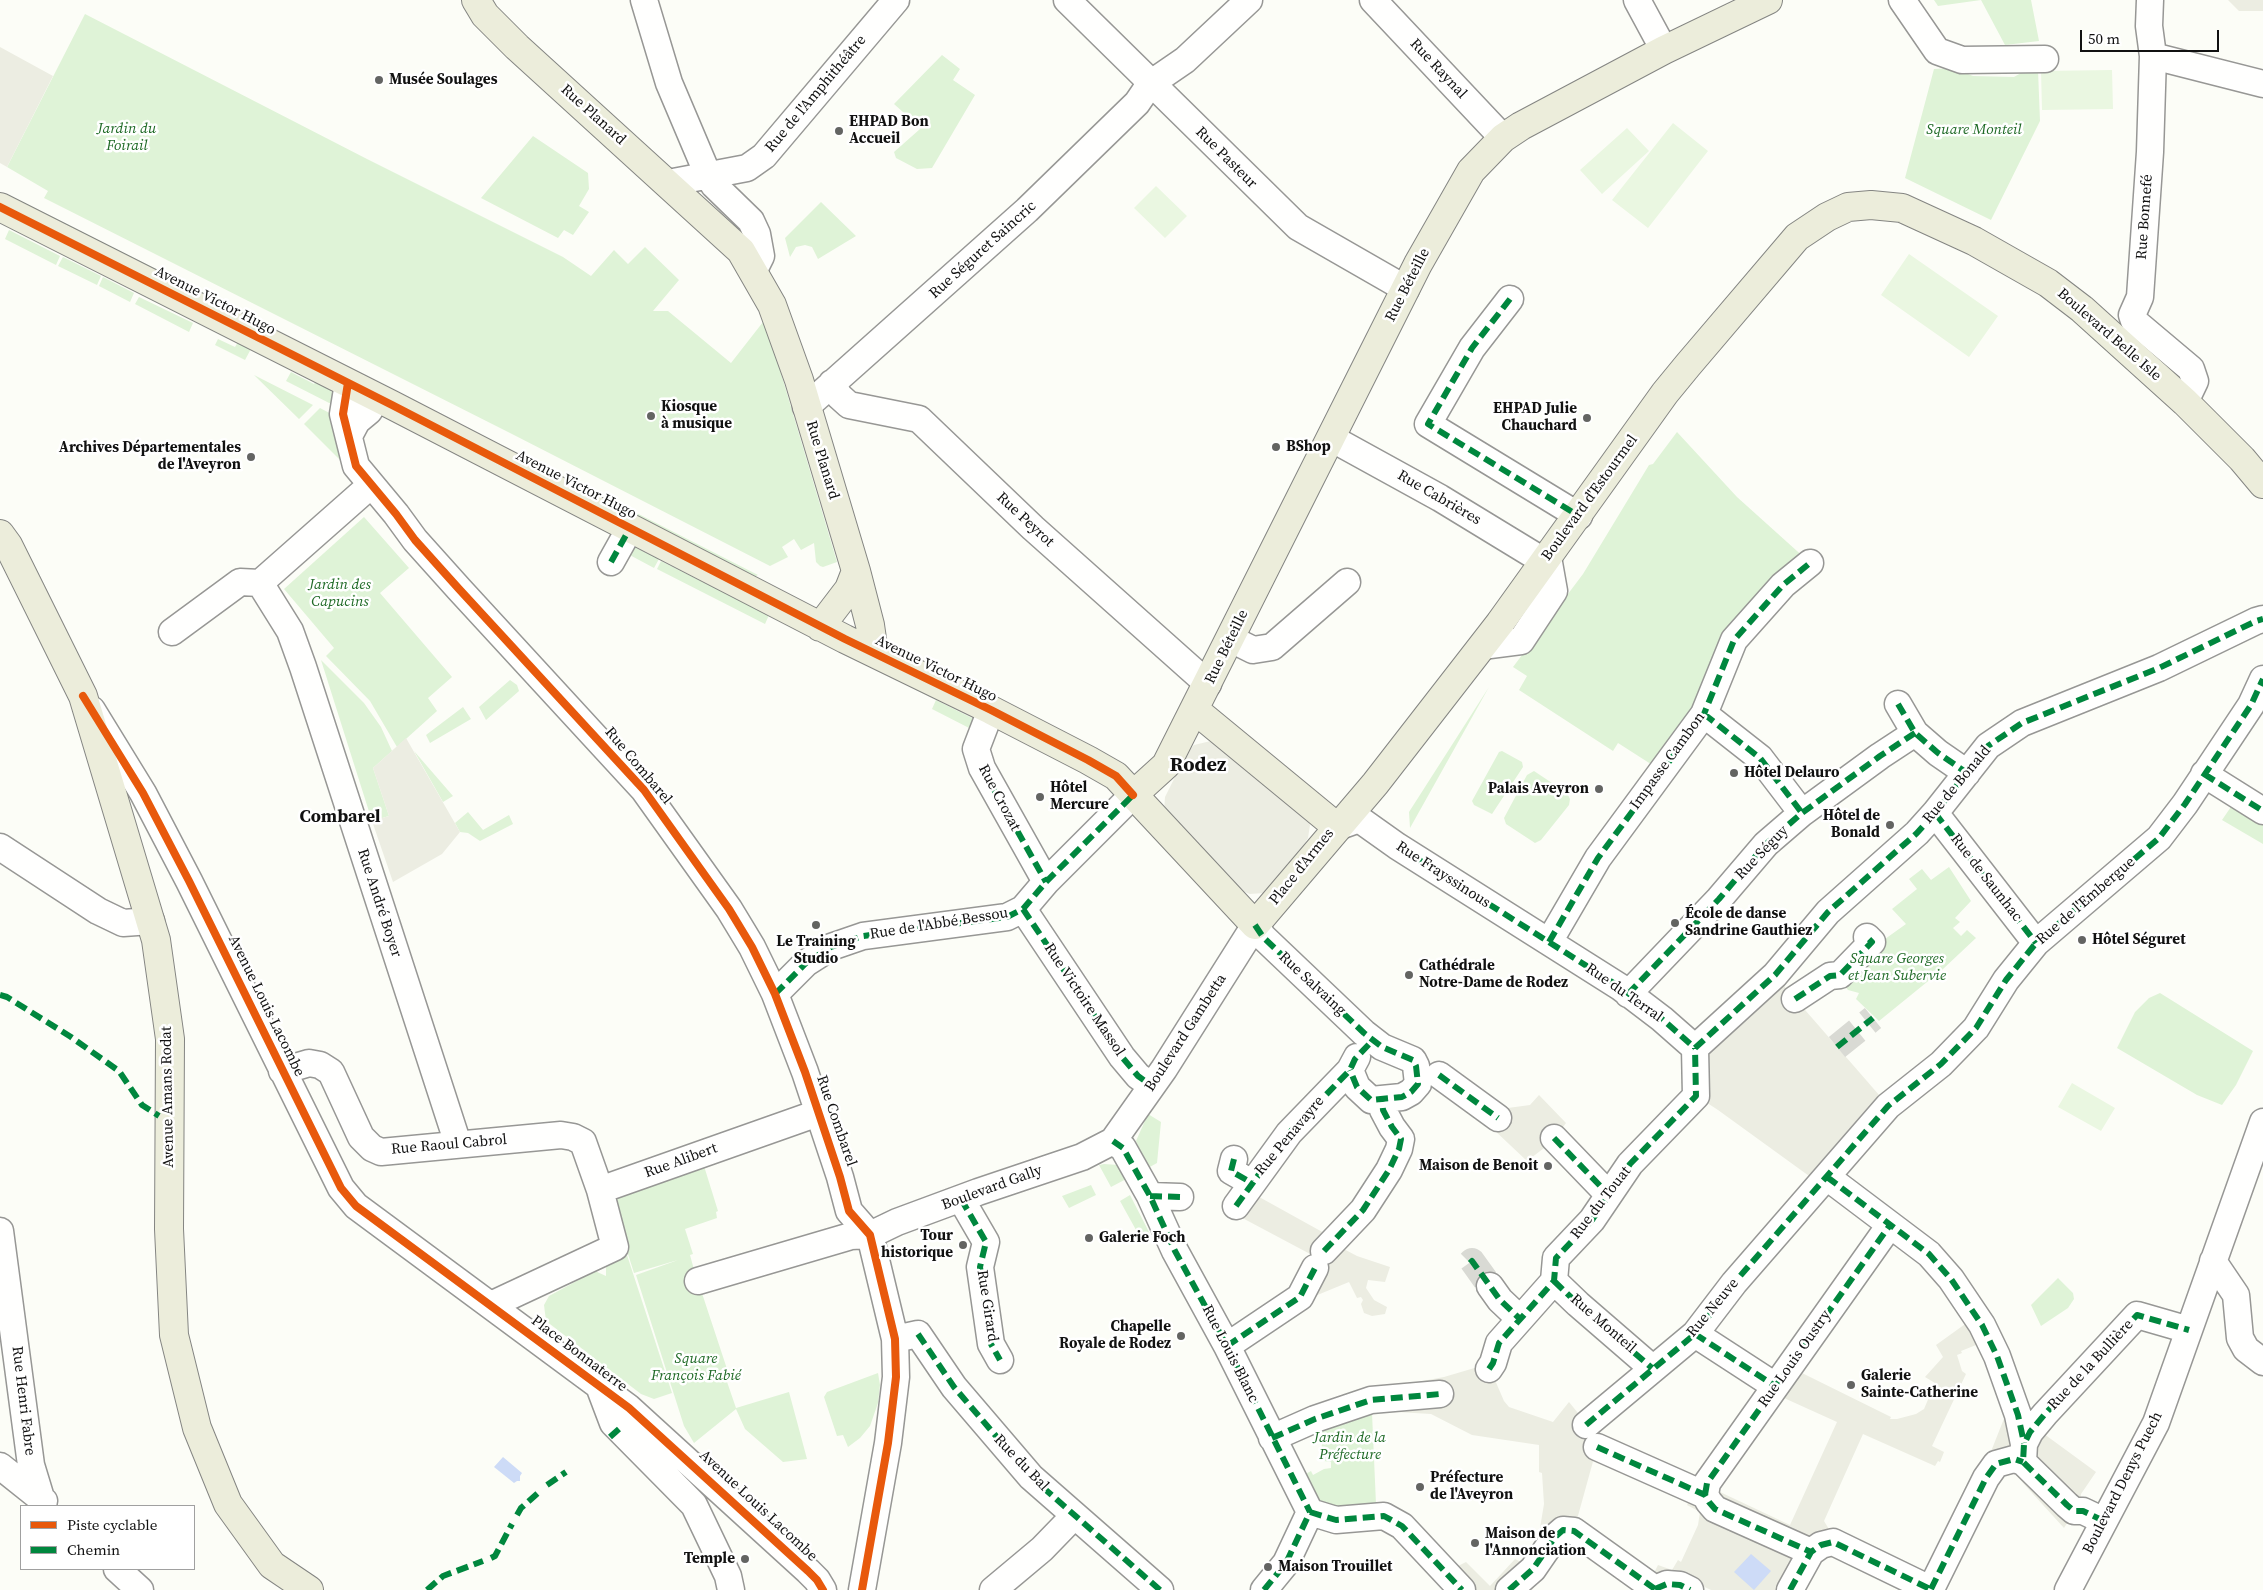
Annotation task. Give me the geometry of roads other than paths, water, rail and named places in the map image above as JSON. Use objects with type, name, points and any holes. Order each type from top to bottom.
[{"type":"main road","name":"Rue Planard","points":[[476,0],[485,14],[517,47],[742,251],[778,318],[856,571],[870,624],[874,654]]},
{"type":"main road","name":"Rue Béteille","points":[[1195,710],[1406,289],[1448,209],[1470,172],[1502,138],[1521,126],[1664,50],[1768,0]]},
{"type":"main road","name":"Boulevard Belle Isle","points":[[1871,205],[1902,208],[1974,242],[2048,283],[2075,303],[2185,402],[2242,458],[2263,484]]},
{"type":"main road","name":"Boulevard d'Estourmel","points":[[1337,827],[1376,784],[1482,646],[1579,516],[1665,393],[1797,237],[1827,217],[1848,207],[1871,205]]},
{"type":"main road","name":"Avenue Victor Hugo","points":[[0,207],[377,398],[874,654],[991,710],[1116,776],[1133,795]]},
{"type":"main road","name":"Avenue Amans Rodat","points":[[0,534],[8,544],[83,696],[151,922],[162,979],[170,1039],[169,1228],[174,1335],[197,1428],[228,1504],[272,1565],[309,1590]]},
{"type":"main road","points":[[820,626],[845,595],[856,571]]},
{"type":"main road","points":[[1195,710],[1166,765],[1133,795],[1255,924]]},
{"type":"main road","name":"Place d'Armes","points":[[1195,710],[1337,827],[1255,924]]},
{"type":"street","points":[[644,0],[670,83],[708,175],[714,185],[751,221],[758,240],[761,256],[753,272]]},
{"type":"street","name":"Rue de l'Amphithéâtre","points":[[668,183],[747,168],[764,156],[896,0]]},
{"type":"street","name":"Rue Pasteur","points":[[1068,0],[1150,84],[1298,227],[1406,289]]},
{"type":"street","points":[[1150,84],[1185,60],[1249,0]]},
{"type":"street","name":"Rue Raynal","points":[[1373,0],[1502,138]]},
{"type":"street","points":[[1637,0],[1664,50]]},
{"type":"street","points":[[1902,0],[1937,51],[1962,60],[2045,59]]},
{"type":"street","name":"Rue Bonnefé","points":[[2150,0],[2149,26],[2153,56],[2150,152],[2140,297],[2132,315],[2134,321],[2191,369],[2196,381],[2185,402]]},
{"type":"street","points":[[2153,56],[2263,84]]},
{"type":"street","name":"Rue Séguret Saincric","points":[[806,407],[1027,210],[1137,103],[1150,84]]},
{"type":"street","points":[[1510,299],[1472,348],[1428,424],[1579,516]]},
{"type":"street","name":"Rue Peyrot","points":[[832,383],[839,396],[849,405],[919,419],[1033,528],[1208,684]]},
{"type":"street","name":"Rue Combarel","points":[[348,384],[343,414],[356,466],[415,540],[508,644],[644,790],[729,909],[752,947],[775,994],[818,1113],[850,1211],[870,1235]]},
{"type":"street","points":[[349,436],[357,421],[369,411],[377,398]]},
{"type":"street","name":"Rue Cabrières","points":[[1330,438],[1546,559]]},
{"type":"street","points":[[172,632],[240,582],[260,583],[371,485]]},
{"type":"street","points":[[610,562],[630,528]]},
{"type":"street","name":"Impasse Cambon","points":[[1549,942],[1598,858],[1704,714],[1734,640],[1783,585],[1810,563]]},
{"type":"street","points":[[1231,638],[1253,650],[1272,647],[1347,582]]},
{"type":"street","name":"Rue André Boyer","points":[[260,583],[290,631],[303,667],[458,1144]]},
{"type":"street","name":"Rue de Bonald","points":[[1695,1048],[1775,975],[1828,912],[1917,833],[1936,813],[1988,746],[2022,723],[2159,668],[2263,619]]},
{"type":"street","name":"Rue de l'Embergue","points":[[1827,1177],[1888,1106],[1941,1064],[1976,1028],[2006,980],[2036,943],[2160,838],[2252,704],[2263,679]]},
{"type":"street","name":"Avenue Louis Lacombe","points":[[83,696],[143,793],[202,907],[341,1188],[356,1206],[469,1289]]},
{"type":"street","points":[[1898,704],[1915,733],[1938,753],[1967,773]]},
{"type":"street","name":"Rue Crozat","points":[[991,710],[976,749],[982,768],[1046,882]]},
{"type":"street","points":[[1704,714],[1760,758],[1802,813]]},
{"type":"street","name":"Rue Séguy","points":[[1628,994],[1719,899],[1766,844],[1802,813],[1915,733]]},
{"type":"street","points":[[2204,774],[2263,811]]},
{"type":"street","name":"Rue de l'Abbé Bessou","points":[[775,994],[814,958],[831,947],[855,939],[1007,917],[1023,909],[1046,882],[1133,795]]},
{"type":"street","name":"Rue de Saunhac","points":[[1936,813],[2036,943]]},
{"type":"street","name":"Rue Frayssinous","points":[[1337,827],[1359,819],[1397,846],[1549,942]]},
{"type":"street","points":[[0,847],[98,912],[123,923],[151,922]]},
{"type":"street","name":"Rue Victoire Massol","points":[[1023,909],[1122,1057],[1138,1076],[1152,1086]]},
{"type":"street","name":"Rue Salvaing","points":[[1255,924],[1263,937],[1373,1040]]},
{"type":"street","name":"Boulevard Gambetta","points":[[1113,1140],[1152,1086],[1255,924]]},
{"type":"street","points":[[1796,999],[1830,976],[1840,975],[1872,942],[1867,937]]},
{"type":"street","name":"Rue du Terral","points":[[1549,942],[1628,994],[1662,1019],[1695,1048]]},
{"type":"street","points":[[1373,1040],[1390,1051],[1413,1060],[1416,1066],[1418,1084],[1402,1098],[1371,1100],[1357,1087],[1350,1070],[1355,1060],[1373,1040]]},
{"type":"street","name":"Rue du Touat","points":[[1554,1281],[1556,1258],[1592,1220],[1630,1164],[1696,1096],[1695,1048]]},
{"type":"street","name":"Rue Raoul Cabrol","points":[[282,1071],[309,1063],[320,1065],[331,1072],[361,1137],[372,1148],[381,1152],[561,1135],[573,1137],[583,1142],[600,1190]]},
{"type":"street","name":"Rue Penavayre","points":[[1236,1206],[1289,1133],[1350,1070]]},
{"type":"street","points":[[1439,1076],[1498,1118]]},
{"type":"street","points":[[1227,1346],[1300,1297],[1320,1260],[1363,1210],[1390,1170],[1401,1139],[1383,1110],[1382,1099]]},
{"type":"street","name":"Rue Alibert","points":[[600,1190],[818,1113]]},
{"type":"street","name":"Boulevard Denys Puech","points":[[2068,1590],[2156,1422],[2263,1122]]},
{"type":"street","points":[[1554,1138],[1609,1196]]},
{"type":"street","name":"Rue Louis Blanc","points":[[1113,1140],[1123,1148],[1150,1196],[1176,1251],[1227,1346],[1310,1512]]},
{"type":"street","name":"Boulevard Gally","points":[[698,1281],[851,1236],[870,1235],[897,1222],[1082,1157],[1113,1140]]},
{"type":"street","points":[[1234,1158],[1231,1171],[1252,1182]]},
{"type":"street","points":[[1827,1177],[1929,1254],[1951,1280],[1982,1325],[1997,1356],[2018,1414],[2026,1446],[2074,1511],[2083,1511],[2104,1520]]},
{"type":"street","name":"Rue Neuve","points":[[1705,1494],[1591,1436],[1652,1368],[1695,1334],[1734,1283],[1827,1177]]},
{"type":"street","points":[[491,1305],[615,1246],[600,1190]]},
{"type":"street","points":[[1150,1196],[1180,1197]]},
{"type":"street","name":"Rue Girard","points":[[961,1199],[986,1242],[980,1267],[991,1344],[1000,1360]]},
{"type":"street","name":"Rue Louis Oustry","points":[[1705,1494],[1708,1483],[1885,1221]]},
{"type":"street","name":"Rue Henri Fabre","points":[[0,1231],[32,1465],[46,1502]]},
{"type":"street","points":[[862,1590],[888,1443],[896,1377],[906,1337],[870,1235]]},
{"type":"street","points":[[2213,1261],[2236,1295],[2240,1338],[2246,1349],[2263,1362]]},
{"type":"street","points":[[1489,1369],[1493,1363],[1499,1343],[1519,1318],[1554,1281]]},
{"type":"street","name":"Rue Monteil","points":[[1554,1281],[1652,1368]]},
{"type":"street","points":[[1490,1286],[1500,1300],[1519,1318]]},
{"type":"street","name":"Place Bonnaterre","points":[[469,1289],[599,1386],[671,1445]]},
{"type":"street","name":"Rue de la Bullière","points":[[2026,1446],[2102,1350],[2138,1315],[2189,1330]]},
{"type":"street","points":[[1695,1334],[1775,1386]]},
{"type":"street","name":"Rue du Bal","points":[[906,1337],[954,1387],[1031,1477],[1160,1590]]},
{"type":"street","points":[[599,1386],[613,1423],[694,1505],[728,1576],[731,1590]]},
{"type":"street","points":[[1272,1438],[1314,1419],[1371,1400],[1440,1394]]},
{"type":"street","name":"Avenue Louis Lacombe","points":[[671,1445],[820,1585],[862,1590]]},
{"type":"street","points":[[1790,1590],[1811,1552],[1821,1545],[1833,1542],[1932,1590],[1986,1478],[1996,1464],[2014,1459],[2026,1446]]},
{"type":"street","points":[[0,1466],[46,1502]]},
{"type":"street","points":[[1705,1494],[1715,1509],[1811,1552]]},
{"type":"street","points":[[1264,1590],[1286,1563],[1310,1512],[1336,1520],[1384,1516],[1402,1526],[1459,1586]]},
{"type":"street","points":[[997,1589],[1042,1549],[1074,1516]]},
{"type":"street","points":[[1509,1590],[1533,1569],[1555,1537],[1563,1530],[1574,1531],[1654,1590],[1667,1584],[1680,1585],[1690,1590]]},
{"type":"street","points":[[118,1570],[140,1590]]},
{"type":"water","points":[[503,1457],[522,1473],[520,1481],[514,1483],[494,1467]]},
{"type":"water","points":[[1751,1554],[1771,1571],[1754,1590],[1734,1572]]},
{"type":"tunnel","points":[[1837,1047],[1873,1018]]},
{"type":"tunnel","points":[[1470,1263],[1472,1261],[1490,1286]]},
{"type":"place","name":"Musée Soulages","points":[[379,80]]},
{"type":"place","name":"EHPAD Bon Accueil","points":[[839,131]]},
{"type":"place","name":"Kiosque à musique","points":[[651,416]]},
{"type":"place","name":"EHPAD Julie Chauchard","points":[[1587,418]]},
{"type":"place","name":"BShop","points":[[1276,447]]},
{"type":"place","name":"Archives Départementales de l'Aveyron","points":[[251,457]]},
{"type":"place","name":"Hôtel Delauro","points":[[1734,773]]},
{"type":"place","name":"Palais Aveyron","points":[[1599,789]]},
{"type":"place","name":"Hôtel Mercure","points":[[1040,797]]},
{"type":"place","name":"Hôtel de Bonald","points":[[1890,825]]},
{"type":"place","name":"École de danse Sandrine Gauthiez","points":[[1675,923]]},
{"type":"place","name":"Le Training Studio","points":[[816,925]]},
{"type":"place","name":"Hôtel Séguret","points":[[2082,940]]},
{"type":"place","name":"Cathédrale Notre-Dame de Rodez","points":[[1409,975]]},
{"type":"place","name":"Maison de Benoit","points":[[1548,1166]]},
{"type":"place","name":"Galerie Foch","points":[[1089,1238]]},
{"type":"place","name":"Tour historique","points":[[963,1245]]},
{"type":"place","name":"Chapelle Royale de Rodez","points":[[1181,1336]]},
{"type":"place","name":"Galerie Sainte-Catherine","points":[[1851,1385]]},
{"type":"place","name":"Préfecture de l'Aveyron","points":[[1420,1487]]},
{"type":"place","name":"Maison de l'Annonciation","points":[[1475,1543]]},
{"type":"place","name":"Temple","points":[[745,1559]]},
{"type":"place","name":"Maison Trouillet","points":[[1268,1567]]},
{"type":"district","name":"Rodez","points":[[1198,766]]},
{"type":"district","name":"Combarel","points":[[340,817]]},
{"type":"park label","name":"Square Monteil","points":[[1974,130]]},
{"type":"park label","name":"Jardin du Foirail","points":[[127,138]]},
{"type":"park label","name":"Jardin des Capucins","points":[[340,594]]},
{"type":"park label","name":"Square Georges et Jean Subervie","points":[[1897,968]]},
{"type":"park label","name":"Square François Fabié","points":[[696,1368]]},
{"type":"park label","name":"Jardin de la Préfecture","points":[[1350,1446]]}]
